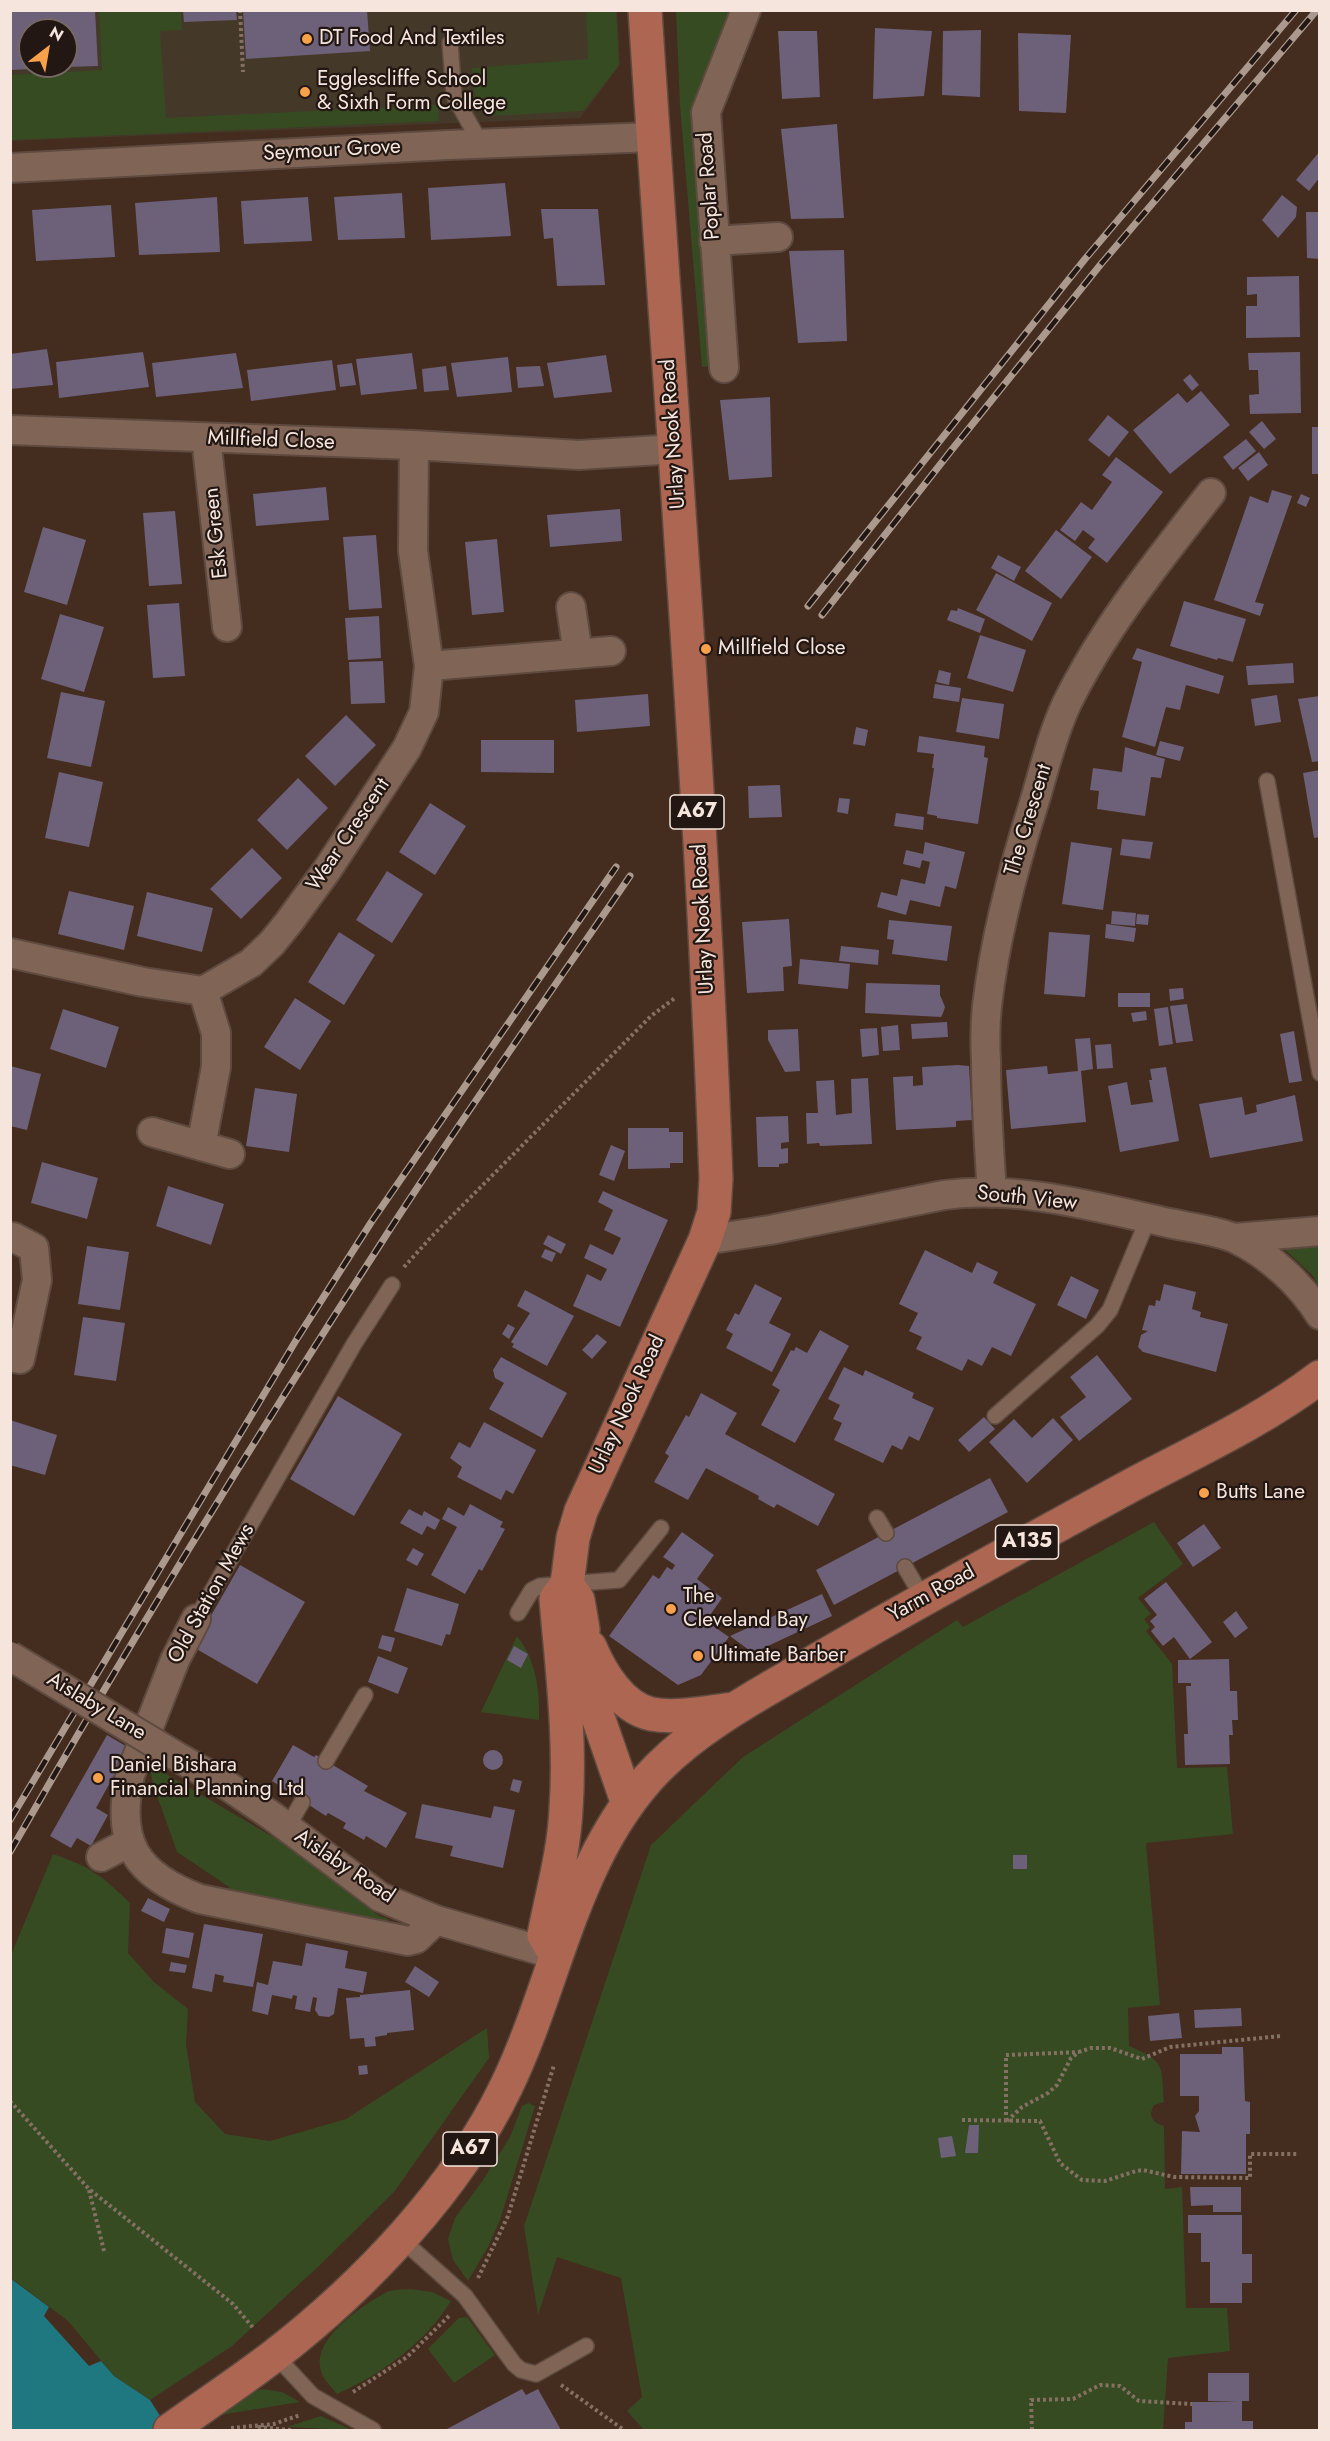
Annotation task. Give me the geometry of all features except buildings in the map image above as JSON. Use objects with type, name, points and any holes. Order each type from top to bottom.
[{"type":"main road","name":"Urlay Nook Road","points":[[556,1955],[544,1935],[566,1810],[567,1744],[556,1599],[567,1584],[573,1538],[580,1511],[705,1240],[714,1212],[715,1146],[707,962],[676,449],[645,10]]},
{"type":"main road","name":"Yarm Road","points":[[628,1804],[663,1763],[735,1709],[923,1598],[1265,1413],[1320,1377]]},
{"type":"main road","points":[[567,1584],[578,1600],[583,1629],[592,1652],[612,1686],[633,1706],[647,1713],[667,1715],[735,1709]]},
{"type":"main road","points":[[583,1629],[582,1653],[590,1694],[628,1804]]},
{"type":"main road","name":"A67","points":[[170,2430],[209,2420],[275,2355],[340,2300],[439,2194],[478,2139],[505,2090],[524,2048],[556,1955],[583,1890],[610,1831],[628,1804]]},
{"type":"street","name":"Poplar Road","points":[[724,368],[706,112],[746,10]]},
{"type":"street","name":"Seymour Grove","points":[[10,168],[653,137]]},
{"type":"street","points":[[714,241],[778,237]]},
{"type":"street","name":"Millfield Close","points":[[10,430],[579,455],[676,449]]},
{"type":"street","name":"Esk Green","points":[[206,438],[227,627]]},
{"type":"street","name":"Wear Crescent","points":[[203,991],[251,963],[272,943],[327,870],[407,748],[424,712],[429,666],[413,551],[414,446]]},
{"type":"street","name":"The Crescent","points":[[992,1193],[986,1116],[987,1007],[1001,921],[1032,807],[1066,705],[1083,674],[1125,604],[1178,532],[1211,493]]},
{"type":"street","points":[[571,607],[578,654]]},
{"type":"street","points":[[429,666],[610,651]]},
{"type":"street","points":[[10,953],[142,982],[203,991],[216,1033],[216,1067],[201,1146]]},
{"type":"street","points":[[152,1132],[230,1154]]},
{"type":"street","name":"South View","points":[[705,1240],[770,1230],[944,1196],[992,1193],[1058,1200],[1235,1238],[1290,1279],[1320,1315]]},
{"type":"street","points":[[1235,1238],[1320,1231]]},
{"type":"street","points":[[10,1357],[20,1359],[37,1280],[34,1248],[13,1237]]},
{"type":"street","name":"Old Station Mews","points":[[196,1619],[175,1660],[130,1775],[125,1813],[133,1852],[145,1867],[183,1893],[200,1899],[408,1941],[416,1939],[436,1920]]},
{"type":"street","name":"Aislaby Lane","points":[[10,1656],[181,1759]]},
{"type":"street","name":"Aislaby Road","points":[[181,1759],[225,1784],[380,1897],[436,1920],[556,1955]]},
{"type":"street","points":[[101,1857],[130,1842]]},
{"type":"lane","points":[[450,43],[454,96],[482,144]]},
{"type":"lane","points":[[1267,781],[1320,1073]]},
{"type":"lane","points":[[995,1416],[1097,1326],[1110,1310],[1148,1219]]},
{"type":"lane","name":"Old Station Mews","points":[[196,1619],[354,1344],[392,1285]]},
{"type":"lane","points":[[877,1518],[886,1533]]},
{"type":"lane","points":[[518,1612],[532,1590],[540,1586],[619,1580],[661,1528]]},
{"type":"lane","points":[[905,1567],[923,1598]]},
{"type":"lane","points":[[326,1761],[365,1695]]},
{"type":"lane","points":[[287,1828],[302,1802]]},
{"type":"lane","points":[[400,2238],[465,2296],[514,2364],[529,2374],[536,2374],[586,2346]]},
{"type":"lane","points":[[275,2355],[313,2396],[373,2430]]},
{"type":"path","points":[[240,10],[243,72]]},
{"type":"path","points":[[392,1285],[410,1258],[651,1016]]},
{"type":"path","points":[[1006,2121],[1006,2055],[1079,2052],[1091,2048],[1110,2048],[1142,2059],[1170,2047],[1281,2036]]},
{"type":"path","points":[[1006,2121],[1022,2106],[1048,2093],[1057,2085],[1071,2058],[1079,2052]]},
{"type":"path","points":[[475,2284],[508,2216],[556,2058]]},
{"type":"path","points":[[10,2101],[89,2189],[233,2304],[275,2355]]},
{"type":"path","points":[[962,2120],[1040,2121],[1060,2163],[1082,2180],[1094,2182],[1143,2170],[1174,2177],[1250,2178],[1250,2154],[1298,2154]]},
{"type":"path","points":[[89,2189],[104,2251]]},
{"type":"path","points":[[248,2426],[274,2424],[327,2406],[376,2379],[407,2357],[441,2325],[465,2296]]},
{"type":"path","points":[[1032,2430],[1031,2400],[1073,2399],[1100,2385],[1120,2386],[1139,2401],[1192,2404]]},
{"type":"path","points":[[209,2420],[291,2430]]},
{"type":"shaded area","name":"Egglescliffe School & Sixth Form College","points":[[10,11],[617,11],[620,65],[580,118],[11,141]]},
{"type":"green space","points":[[99,11],[181,11],[182,30],[160,31],[166,118],[438,105],[439,121],[11,140],[11,75],[18,75],[18,78],[78,78],[78,71],[102,70]]},
{"type":"green space","points":[[586,11],[616,11],[619,65],[583,111],[491,116],[480,105],[475,95],[472,68],[588,59]]},
{"type":"green space","points":[[676,11],[736,11],[701,98],[714,366],[702,367],[680,105]]},
{"type":"green space","points":[[1319,1243],[1319,1287],[1312,1275],[1283,1248]]},
{"type":"green space","points":[[1154,1522],[1183,1564],[1138,1598],[1151,1614],[1144,1619],[1150,1627],[1146,1631],[1172,1664],[1177,1768],[1227,1767],[1233,1834],[1146,1843],[1160,2005],[1128,2008],[1129,2046],[1150,2056],[1156,2061],[1161,2072],[1164,2102],[1154,2105],[1151,2116],[1157,2123],[1164,2126],[1165,2189],[1182,2187],[1186,2308],[1227,2308],[1230,2351],[1168,2358],[1163,2430],[644,2430],[627,2411],[642,2397],[621,2278],[557,2257],[538,2315],[524,2226],[651,1845],[743,1757],[957,1620],[963,1627]]},
{"type":"green space","points":[[517,1636],[529,1655],[536,1676],[539,1720],[481,1712]]},
{"type":"green space","points":[[149,1764],[285,1844],[379,1916],[388,1919],[388,1925],[229,1894],[229,1887],[177,1852],[153,1784]]},
{"type":"green space","points":[[53,1854],[95,1873],[130,1903],[128,1953],[154,1982],[188,2009],[186,2044],[195,2102],[225,2134],[270,2141],[346,2119],[487,2028],[489,2058],[394,2192],[321,2264],[232,2346],[150,2400],[114,2376],[68,2321],[11,2278],[11,1955]]},
{"type":"green space","points":[[528,2103],[535,2106],[500,2220],[488,2247],[468,2281],[453,2260],[448,2239],[455,2218],[483,2180],[510,2137],[522,2106]]},
{"type":"green space","points":[[410,2289],[432,2292],[451,2301],[429,2330],[401,2356],[370,2377],[337,2394],[326,2381],[320,2366],[321,2355],[326,2343],[343,2322],[366,2304],[387,2292]]},
{"type":"green space","points":[[467,2317],[495,2355],[454,2383],[428,2349],[459,2318]]},
{"type":"green space","points":[[263,2389],[282,2392],[300,2402],[219,2415],[248,2393]]},
{"type":"green space","points":[[321,2416],[352,2430],[287,2427]]},
{"type":"water","points":[[10,2278],[49,2307],[44,2316],[89,2366],[101,2361],[114,2376],[150,2400],[169,2430],[11,2430]]},
{"type":"railway","points":[[808,606],[1085,259],[1296,10]]},
{"type":"railway","points":[[822,615],[1101,264],[1317,10]]},
{"type":"railway","points":[[10,1820],[298,1337],[372,1221],[616,867]]},
{"type":"railway","points":[[10,1852],[147,1619],[336,1313],[445,1146],[630,876]]},
{"type":"place","name":"DT Food And Textiles","points":[[307,39]]},
{"type":"place","name":"Egglescliffe School & Sixth Form College","points":[[305,92]]},
{"type":"place","name":"Millfield Close","points":[[706,649]]},
{"type":"place","name":"Butts Lane","points":[[1204,1493]]},
{"type":"place","name":"The Cleveland Bay","points":[[671,1609]]},
{"type":"place","name":"Ultimate Barber","points":[[698,1656]]},
{"type":"place","name":"Daniel Bishara Financial Planning Ltd","points":[[98,1778]]}]
